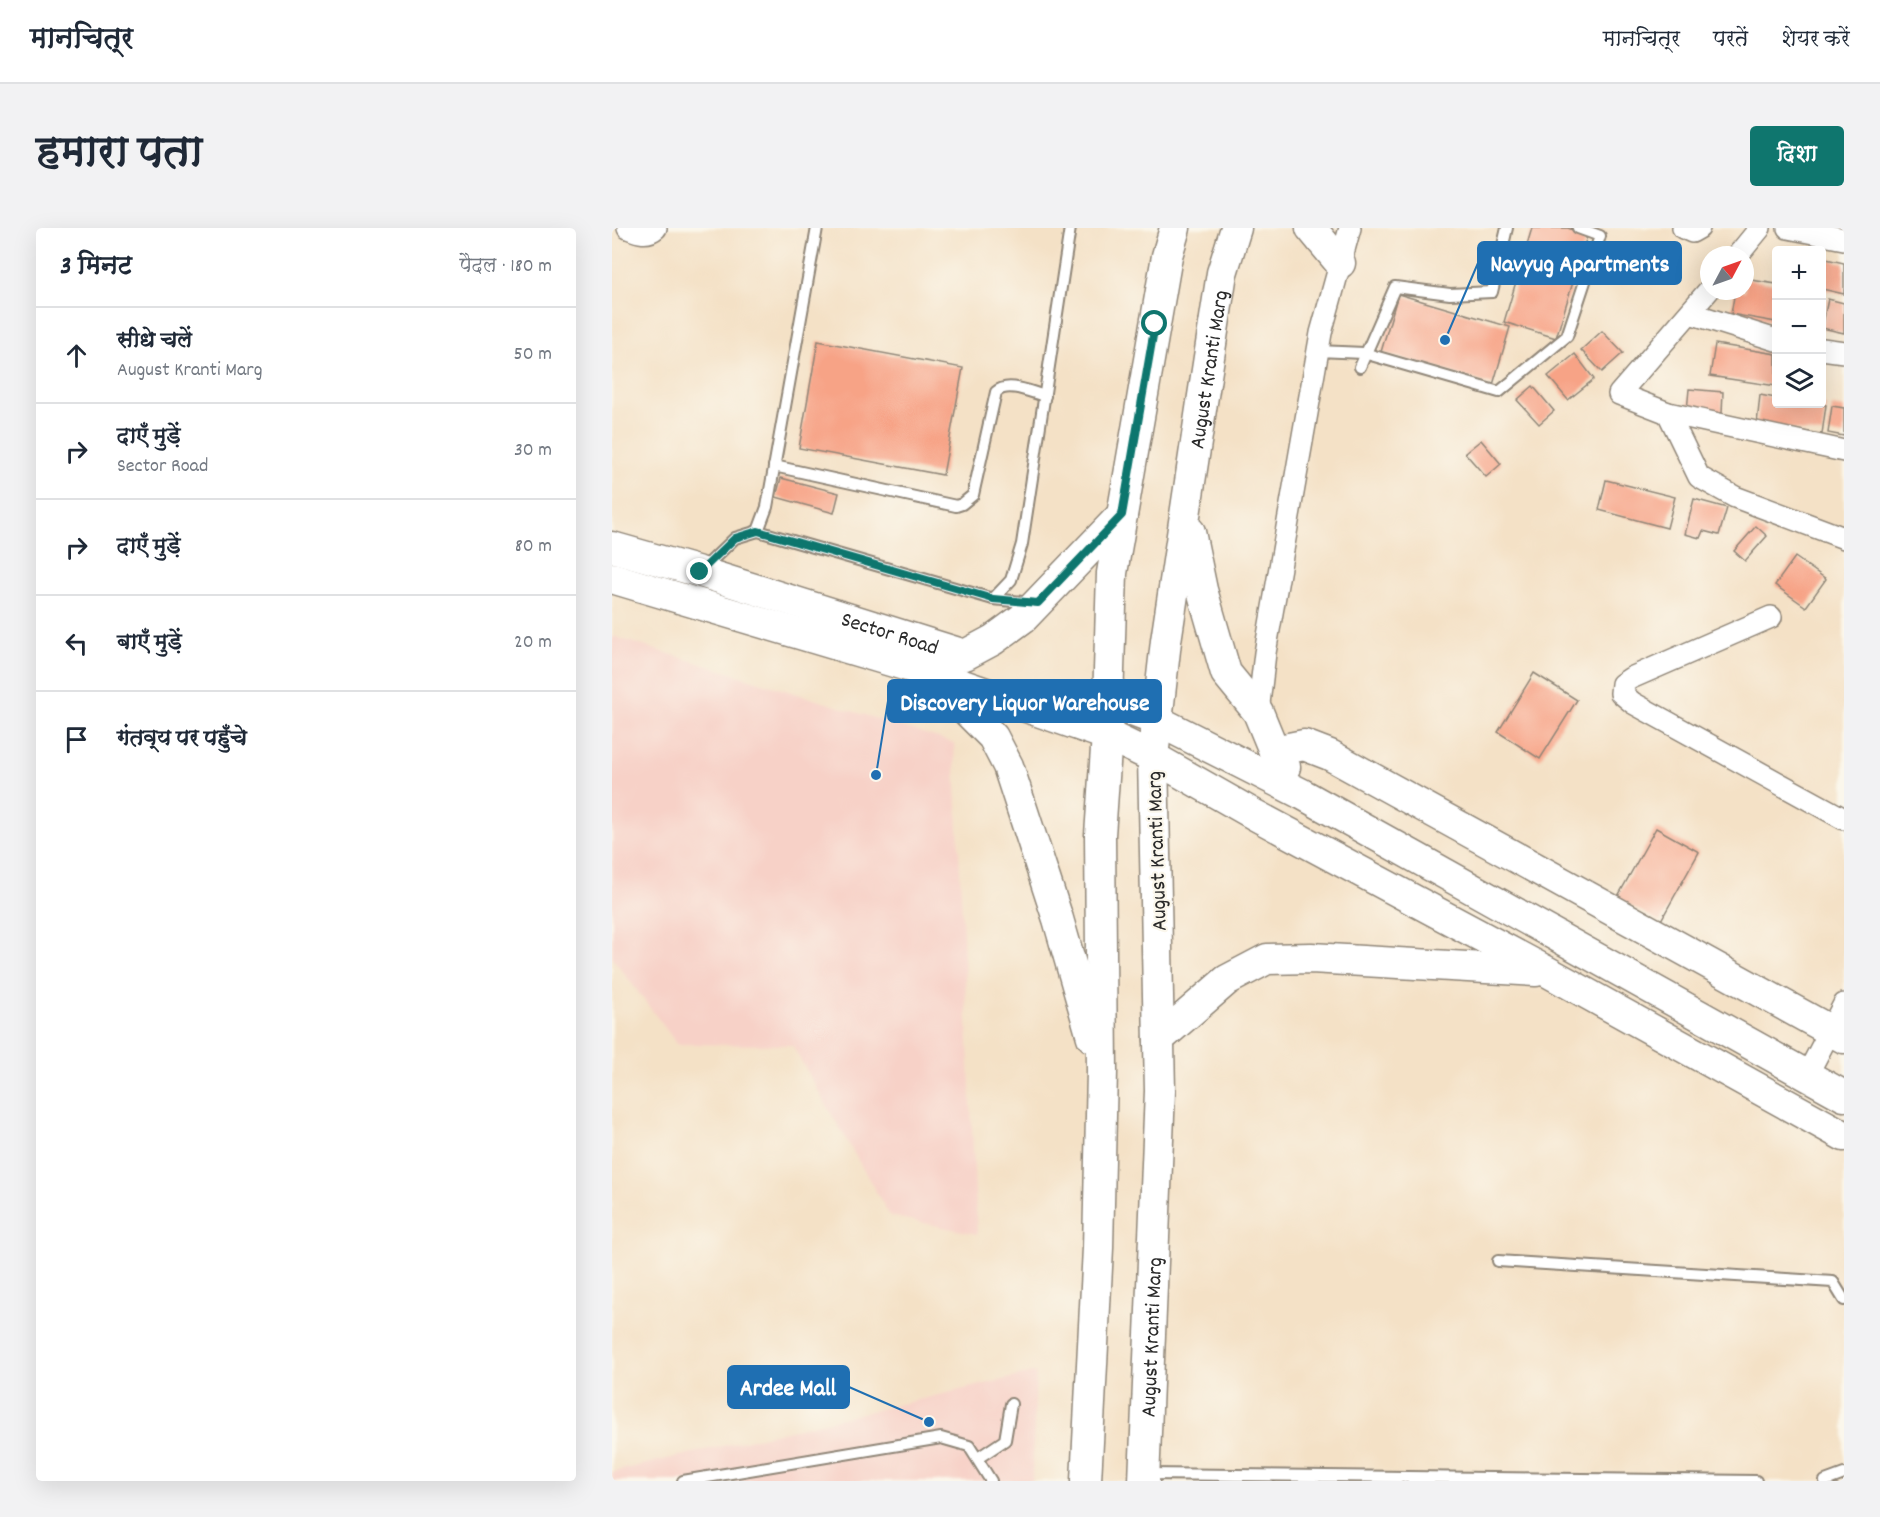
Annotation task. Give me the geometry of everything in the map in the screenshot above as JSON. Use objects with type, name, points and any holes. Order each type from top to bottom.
[{"type":"main road","points":[[1086,1481],[1098,1248],[1102,1071],[1100,835],[1107,735],[1112,573],[1167,256],[1175,228]]},
{"type":"main road","name":"August Kranti Marg","points":[[1144,1478],[1160,1091],[1153,757],[1156,720],[1222,273],[1236,228]]},
{"type":"main road","points":[[1311,228],[1340,263]]},
{"type":"main road","points":[[1186,511],[1202,590],[1226,673],[1258,712],[1274,751],[1302,794]]},
{"type":"main road","name":"Sector Road","points":[[612,547],[700,572],[965,655],[1006,631],[1038,603],[1122,515]]},
{"type":"main road","name":"Sector Road","points":[[612,578],[911,667],[1107,735],[1153,757],[1255,815],[1548,972],[1844,1136]]},
{"type":"main road","points":[[911,667],[948,692],[993,737],[1008,766],[1058,919],[1102,1071]]},
{"type":"main road","points":[[1108,702],[1156,720],[1302,794],[1844,1096]]},
{"type":"main road","points":[[1274,751],[1304,746],[1330,755],[1837,1034]]},
{"type":"main road","points":[[1159,1039],[1227,980],[1267,959],[1311,958],[1548,972]]},
{"type":"street","points":[[628,228],[640,233],[652,232],[656,228]]},
{"type":"street","points":[[1258,712],[1265,653],[1318,351],[1350,228]]},
{"type":"street","points":[[1683,228],[1692,232],[1700,228]]},
{"type":"street","points":[[1745,246],[1760,228]]},
{"type":"street","points":[[1788,228],[1844,239]]},
{"type":"street","points":[[1701,300],[1619,393],[1668,413],[1844,451]]},
{"type":"street","points":[[1690,313],[1772,339]]},
{"type":"street","points":[[1826,350],[1844,352]]},
{"type":"street","points":[[1668,413],[1699,477],[1735,497],[1844,538]]},
{"type":"street","points":[[1771,617],[1631,678],[1622,684],[1621,693],[1633,703],[1844,819]]},
{"type":"street","points":[[1807,1076],[1837,1034],[1844,1004]]},
{"type":"lane","points":[[758,531],[767,507],[817,228]]},
{"type":"lane","points":[[993,599],[1011,580],[1023,544],[1070,228]]},
{"type":"lane","points":[[1360,368],[1364,353],[1395,287],[1450,294],[1492,292],[1507,228]]},
{"type":"lane","points":[[1318,351],[1364,353],[1499,392],[1567,336],[1600,236],[1578,228]]},
{"type":"lane","points":[[774,466],[956,506],[974,495],[996,392],[1000,387],[1007,386],[1045,396]]},
{"type":"lane","points":[[700,572],[735,538],[758,531],[993,599],[1038,603]]},
{"type":"lane","points":[[1498,1261],[1833,1282],[1844,1300]]},
{"type":"lane","points":[[978,1458],[1005,1440],[1011,1404]]},
{"type":"lane","points":[[682,1481],[941,1438],[969,1446],[991,1481]]},
{"type":"lane","points":[[1825,1481],[1844,1474]]},
{"type":"lane","points":[[1144,1478],[1756,1481]]},
{"type":"shaded area","points":[[612,636],[954,743],[977,1234],[890,1216],[792,1045],[677,1044],[612,957]]},
{"type":"shaded area","points":[[1036,1372],[1032,1481],[612,1481],[612,1472]]},
{"type":"building","points":[[1532,228],[1568,228],[1587,236],[1556,338],[1504,322]]},
{"type":"building","points":[[1826,259],[1844,263],[1844,294],[1826,290]]},
{"type":"building","points":[[1754,280],[1772,283],[1772,321],[1731,314],[1733,300],[1754,300]]},
{"type":"building","points":[[1398,294],[1510,327],[1493,385],[1381,352]]},
{"type":"building","points":[[1828,299],[1844,303],[1844,333],[1826,329]]},
{"type":"building","points":[[1602,331],[1623,353],[1602,372],[1581,350]]},
{"type":"building","points":[[818,341],[963,368],[943,475],[799,448]]},
{"type":"building","points":[[1715,344],[1772,353],[1772,385],[1710,376]]},
{"type":"building","points":[[1575,354],[1594,379],[1568,400],[1548,376]]},
{"type":"building","points":[[1533,386],[1554,411],[1539,424],[1517,400]]},
{"type":"building","points":[[1689,389],[1723,392],[1722,413],[1687,411]]},
{"type":"building","points":[[1760,395],[1772,397],[1772,408],[1826,408],[1822,434],[1757,424]]},
{"type":"building","points":[[1832,406],[1844,408],[1844,436],[1828,433]]},
{"type":"building","points":[[1481,440],[1501,464],[1486,477],[1465,453]]},
{"type":"building","points":[[781,478],[839,493],[834,513],[776,497]]},
{"type":"building","points":[[1606,480],[1675,497],[1667,528],[1599,510]]},
{"type":"building","points":[[1694,499],[1727,508],[1719,535],[1703,531],[1700,538],[1685,534]]},
{"type":"building","points":[[1756,526],[1767,536],[1745,561],[1734,551]]},
{"type":"building","points":[[1795,557],[1826,579],[1806,607],[1775,585]]},
{"type":"building","points":[[1534,673],[1577,700],[1540,759],[1498,732]]},
{"type":"building","points":[[1656,828],[1699,852],[1660,922],[1617,898]]},
{"type":"place","name":"Navyug Apartments","points":[[1445,340]]},
{"type":"place","name":"Discovery Liquor Warehouse","points":[[876,775]]},
{"type":"place","name":"Ardee Mall","points":[[929,1422]]},
{"type":"route","points":[[700,572],[735,538],[758,531],[993,599],[1038,603],[1122,515],[1155,324]]}]
